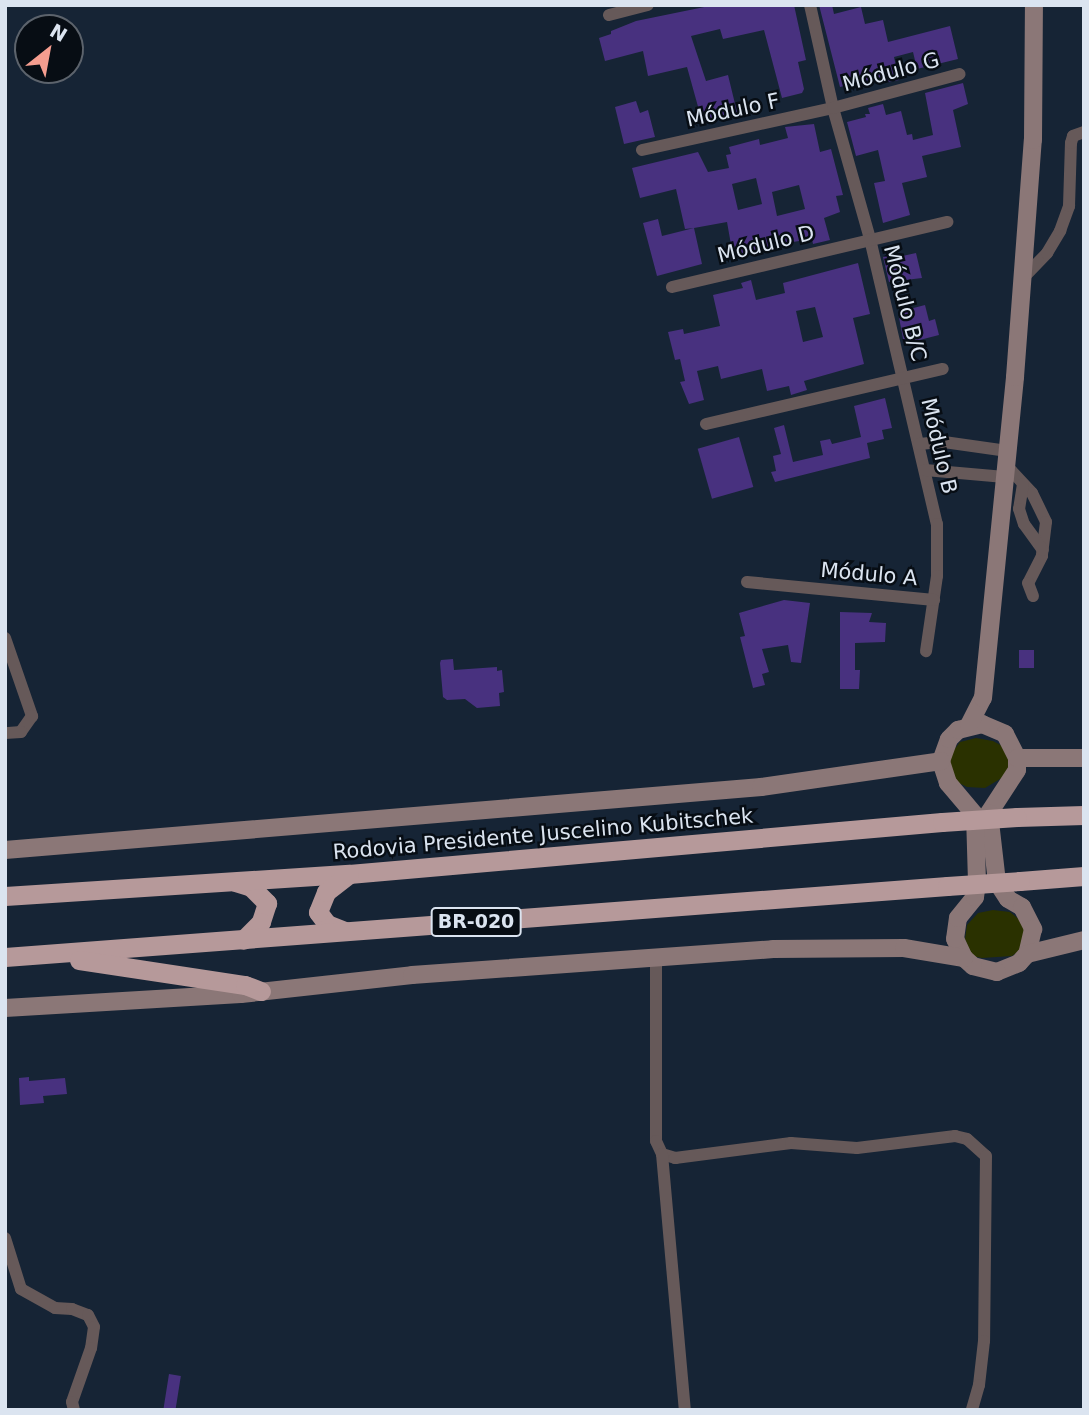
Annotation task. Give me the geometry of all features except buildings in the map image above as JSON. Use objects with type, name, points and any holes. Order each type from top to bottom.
[{"type":"highway","name":"Rodovia Presidente Juscelino Kubitschek","points":[[5,896],[349,874],[942,822],[1084,816]]},
{"type":"highway","points":[[349,874],[326,892],[318,912],[327,925],[349,932]]},
{"type":"highway","name":"BR-020","points":[[5,957],[1084,876]]},
{"type":"highway","points":[[231,881],[251,887],[267,903],[261,922],[243,940]]},
{"type":"highway","points":[[50,955],[136,971],[245,985],[261,991]]},
{"type":"main road","points":[[964,958],[958,948],[955,928],[963,909],[975,897],[975,815],[968,803],[948,783],[941,761],[949,739],[969,725],[983,698],[1023,278],[1033,140],[1034,5]]},
{"type":"main road","points":[[983,698],[994,727]]},
{"type":"main road","points":[[5,1007],[261,991],[412,975],[773,949],[904,948],[964,958],[984,971],[997,972],[1019,963],[1027,954],[1033,929],[1022,907],[1008,899],[996,882],[989,813],[1017,770],[1017,758],[1005,734],[994,727],[969,725]]},
{"type":"main road","points":[[1017,758],[1084,758]]},
{"type":"main road","points":[[5,850],[761,787],[941,761]]},
{"type":"main road","points":[[1027,954],[1084,940]]},
{"type":"street","points":[[609,15],[648,5]]},
{"type":"street","name":"Módulo B/C","points":[[810,5],[833,108],[870,239],[903,377]]},
{"type":"street","name":"Módulo G","points":[[833,108],[960,74]]},
{"type":"street","name":"Módulo F","points":[[642,150],[833,108]]},
{"type":"street","points":[[1023,278],[1047,253],[1060,231],[1069,206],[1071,143],[1073,136],[1084,132]]},
{"type":"street","name":"Módulo D","points":[[672,287],[947,222]]},
{"type":"street","points":[[903,377],[943,369]]},
{"type":"street","name":"Módulo B","points":[[706,424],[903,377],[937,524],[934,600]]},
{"type":"street","points":[[919,444],[944,442],[1006,464],[1023,484],[1044,515],[1046,538],[1028,583],[1032,596]]},
{"type":"street","points":[[925,470],[1006,464]]},
{"type":"street","points":[[1023,484],[1019,509],[1024,524],[1043,550]]},
{"type":"street","name":"Módulo A","points":[[747,582],[934,600],[926,651]]},
{"type":"street","points":[[5,638],[32,716],[21,732],[5,733]]},
{"type":"street","points":[[656,958],[656,1141],[662,1154],[685,1410]]},
{"type":"street","points":[[662,1154],[675,1158],[791,1143],[857,1148],[942,1136],[967,1139],[979,1147],[986,1156],[987,1167],[986,1304],[980,1375],[972,1410]]},
{"type":"street","points":[[5,1238],[21,1289],[55,1308],[72,1309],[88,1315],[94,1327],[91,1348],[72,1402],[74,1410]]},
{"type":"green space","points":[[976,738],[993,741],[1006,748],[1012,760],[1005,776],[985,788],[967,787],[955,781],[947,759],[960,742]]},
{"type":"green space","points":[[993,910],[1010,912],[1027,926],[1025,946],[1012,956],[972,956],[965,939],[967,925],[978,913]]}]
